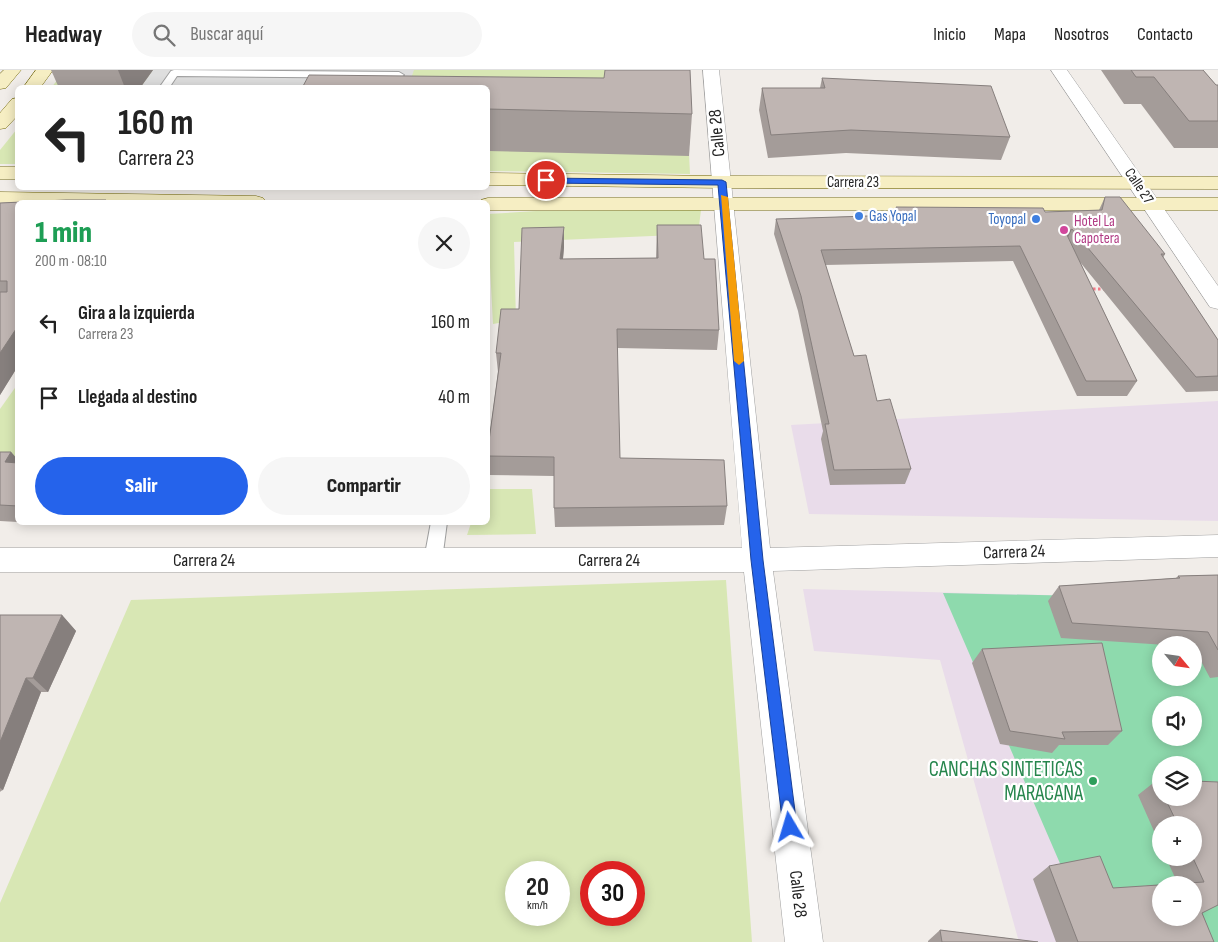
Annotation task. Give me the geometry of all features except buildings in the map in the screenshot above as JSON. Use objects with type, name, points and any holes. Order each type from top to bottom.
[{"type":"street","points":[[0,84],[13,70]]},
{"type":"street","points":[[32,85],[45,70]]},
{"type":"street","name":"Calle 28","points":[[711,70],[757,560],[804,942]]},
{"type":"street","name":"Calle 27","points":[[1060,70],[1218,302]]},
{"type":"street","points":[[0,124],[15,106]]},
{"type":"street","points":[[0,173],[15,174]]},
{"type":"street","name":"Carrera 23","points":[[490,179],[723,194],[1218,204]]},
{"type":"street","name":"Carrera 23","points":[[490,204],[723,194],[1136,182],[1218,182]]},
{"type":"street","points":[[0,198],[128,200]]},
{"type":"street","name":"Carrera 24","points":[[0,560],[757,560],[1218,546]]},
{"type":"lane","points":[[166,85],[175,72],[399,75]]},
{"type":"lane","points":[[433,560],[439,525]]},
{"type":"path","points":[[1084,288],[1113,289]]},
{"type":"shaded area","points":[[153,70],[414,70],[409,85],[142,85]]},
{"type":"shaded area","points":[[1218,401],[1218,521],[809,514],[791,425]]},
{"type":"shaded area","name":"CANCHAS SINTETICAS MARACANA","points":[[803,589],[1218,599],[1218,942],[1019,942],[940,660],[814,651]]},
{"type":"green space","points":[[65,70],[685,70],[690,174],[490,171],[490,85],[53,85]]},
{"type":"green space","points":[[15,131],[15,164],[0,164],[0,150]]},
{"type":"green space","points":[[701,210],[698,234],[514,242],[516,320],[493,324],[490,214],[536,211]]},
{"type":"green space","points":[[15,388],[15,456],[0,456],[0,409]]},
{"type":"green space","points":[[490,489],[532,489],[536,534],[467,535],[470,525],[490,525]]},
{"type":"green space","points":[[726,580],[752,942],[0,942],[0,903],[131,600]]},
{"type":"green space","name":"CANCHAS SINTETICAS MARACANA","points":[[943,593],[1218,599],[1218,942],[1094,942]]},
{"type":"slow traffic","points":[[724,197],[739,361]]},
{"type":"place","name":"Gas Yopal","points":[[859,216]]},
{"type":"place","name":"Toyopal","points":[[1036,219]]},
{"type":"place","name":"Hotel La Capotera","points":[[1064,230]]},
{"type":"place","name":"CANCHAS SINTETICAS MARACANA","points":[[1093,781]]},
{"type":"route","points":[[546,180],[722,182],[757,560],[790,827]]}]
